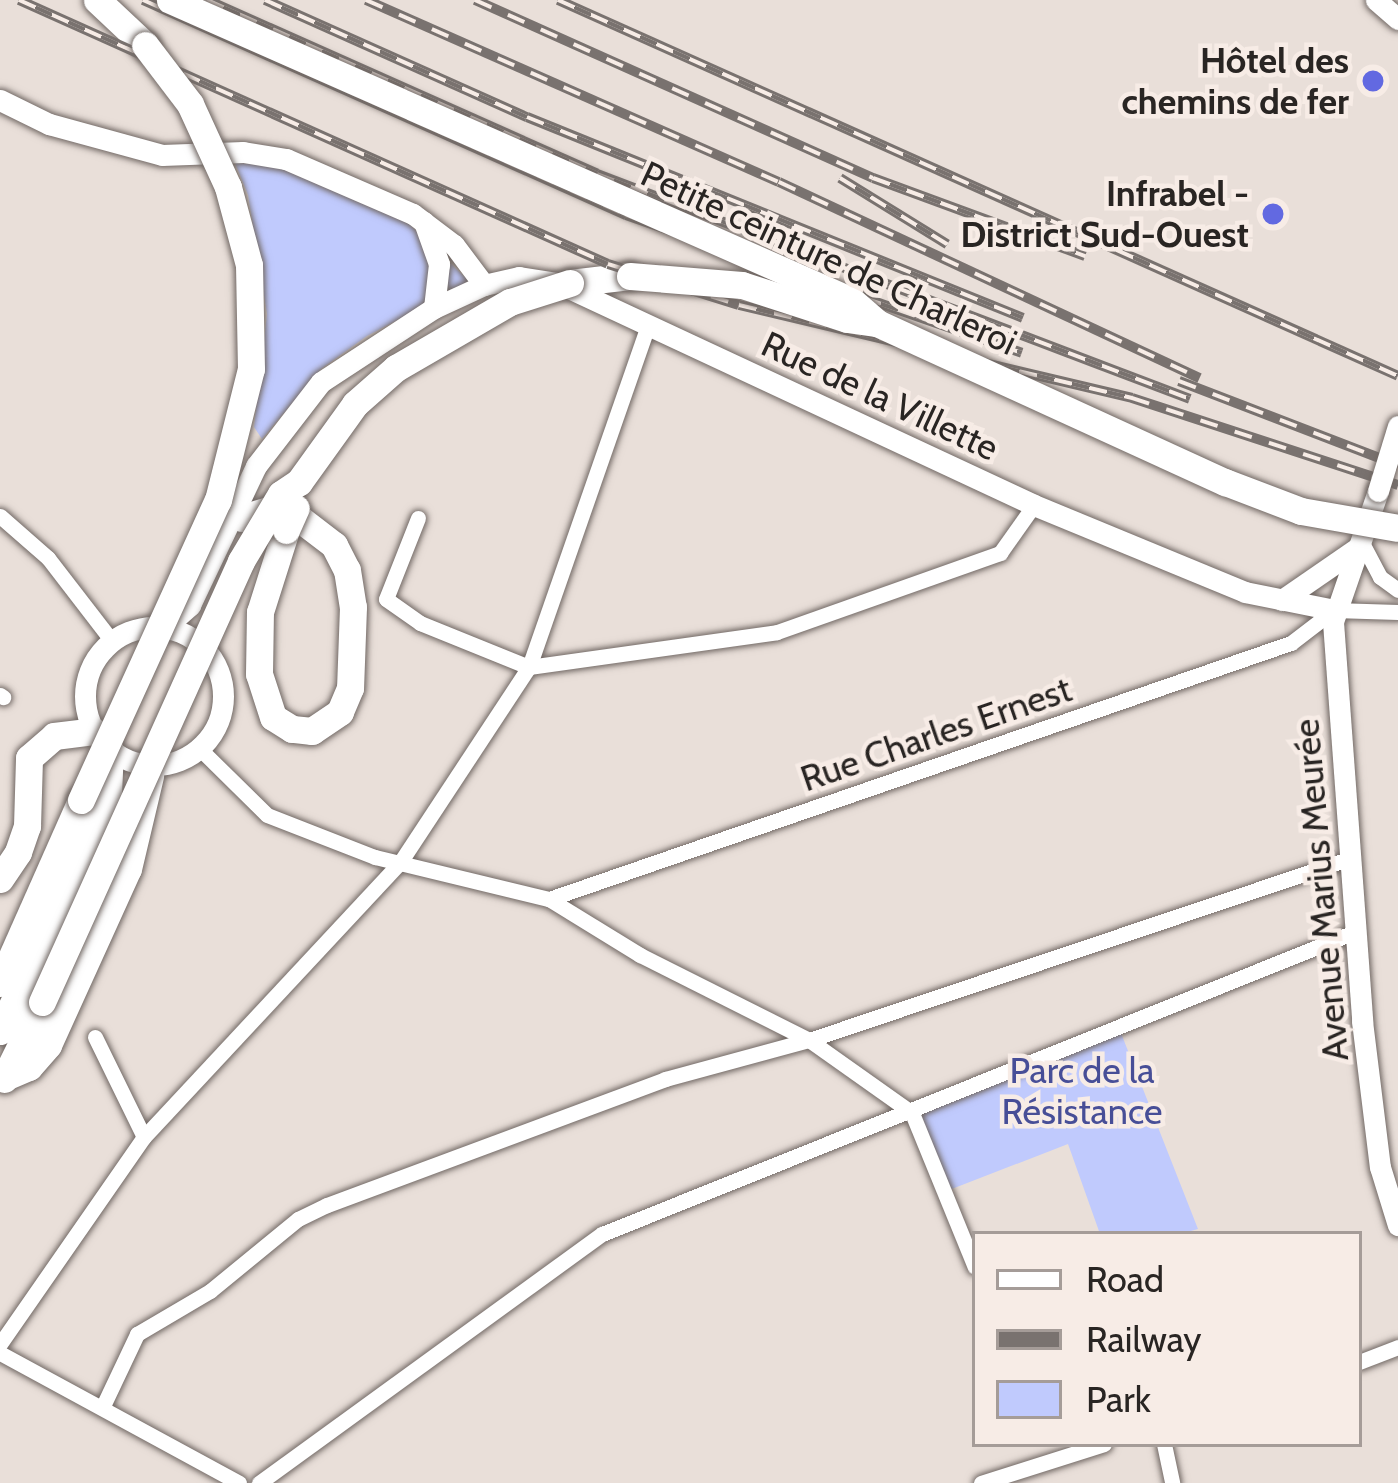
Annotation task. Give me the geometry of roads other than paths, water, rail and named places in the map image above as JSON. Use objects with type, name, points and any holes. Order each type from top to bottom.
[{"type":"highway","points":[[0,983],[218,500],[251,369],[252,290],[243,237],[224,175],[190,104],[145,45],[97,0]]},
{"type":"highway","name":"Petite ceinture de Charleroi","points":[[170,0],[852,301],[877,323],[1265,499],[1342,520],[1398,528]]},
{"type":"highway","points":[[3,1083],[241,561],[281,494],[299,482],[355,404],[396,368],[468,323],[556,286],[630,277],[713,280],[877,323]]},
{"type":"highway","points":[[242,518],[268,510],[300,518],[334,545],[351,586],[350,688],[340,712],[312,731],[292,729],[273,716],[262,690],[260,612],[296,508],[299,482]]},
{"type":"highway","points":[[0,879],[28,826],[29,758],[54,736],[102,741],[104,806],[0,1031]]},
{"type":"highway","points":[[3,1083],[40,1057],[74,992],[134,851],[152,765]]},
{"type":"highway","points":[[0,934],[53,857]]},
{"type":"main road","points":[[1376,0],[1398,19]]},
{"type":"main road","points":[[0,100],[49,124],[162,155],[265,153],[424,222],[470,261],[484,285]]},
{"type":"main road","points":[[424,222],[439,264],[434,308]]},
{"type":"main road","name":"Rue de la Villette","points":[[364,354],[434,308],[484,285],[503,278],[542,278],[650,323],[1034,505],[1245,592],[1334,610]]},
{"type":"main road","points":[[196,641],[199,614],[242,518],[292,434],[364,354]]},
{"type":"main road","points":[[164,628],[190,605],[279,430],[335,368],[364,354]]},
{"type":"main road","name":"Avenue Marius Meurée","points":[[1398,426],[1334,610],[1380,1167],[1398,1226]]},
{"type":"main road","points":[[1282,600],[1358,544]]},
{"type":"main road","points":[[146,627],[164,628],[196,641],[210,656],[223,694],[212,733],[199,748],[185,758],[152,765],[102,741],[86,712],[88,672],[112,640],[146,627]]},
{"type":"street","points":[[0,1344],[144,1136],[399,864],[529,667],[650,323]]},
{"type":"street","points":[[418,518],[386,598],[420,623],[529,667],[777,632],[1000,553],[1034,505]]},
{"type":"street","points":[[0,516],[48,557],[112,640]]},
{"type":"street","points":[[1358,544],[1380,577],[1398,590]]},
{"type":"street","points":[[1334,610],[1398,612]]},
{"type":"street","name":"Rue Charles Ernest","points":[[548,899],[1291,643],[1334,610]]},
{"type":"street","points":[[199,748],[254,807],[399,864],[548,899],[640,956],[809,1040],[912,1113],[972,1260]]},
{"type":"street","points":[[103,1406],[137,1334],[210,1291],[298,1219],[535,1124],[718,1063],[809,1040],[1351,858]]},
{"type":"street","points":[[259,1483],[602,1234],[1357,931]]},
{"type":"street","points":[[94,1037],[144,1136]]},
{"type":"street","points":[[1362,1361],[1398,1347]]},
{"type":"street","points":[[0,1353],[239,1483]]},
{"type":"street","points":[[1048,1447],[1054,1461]]},
{"type":"street","points":[[981,1483],[1095,1447]]},
{"type":"street","points":[[1165,1447],[1172,1483]]},
{"type":"railway","points":[[19,0],[608,264],[739,305],[1132,398],[1398,485]]},
{"type":"railway","points":[[143,0],[626,215],[1022,353]]},
{"type":"railway","points":[[207,0],[597,174],[1190,399]]},
{"type":"railway","points":[[265,0],[527,117],[1023,318]]},
{"type":"railway","points":[[366,0],[779,182],[1200,378]]},
{"type":"railway","points":[[475,0],[873,178],[1085,256]]},
{"type":"railway","points":[[558,0],[1398,376]]},
{"type":"railway","points":[[840,178],[947,244]]},
{"type":"railway","points":[[1179,381],[1398,465]]},
{"type":"place","name":"Hôtel des chemins de fer","points":[[1373,81]]},
{"type":"place","name":"Infrabel - District Sud-Ouest","points":[[1273,214]]},
{"type":"park label","name":"Parc de la Résistance","points":[[1082,1090]]}]
